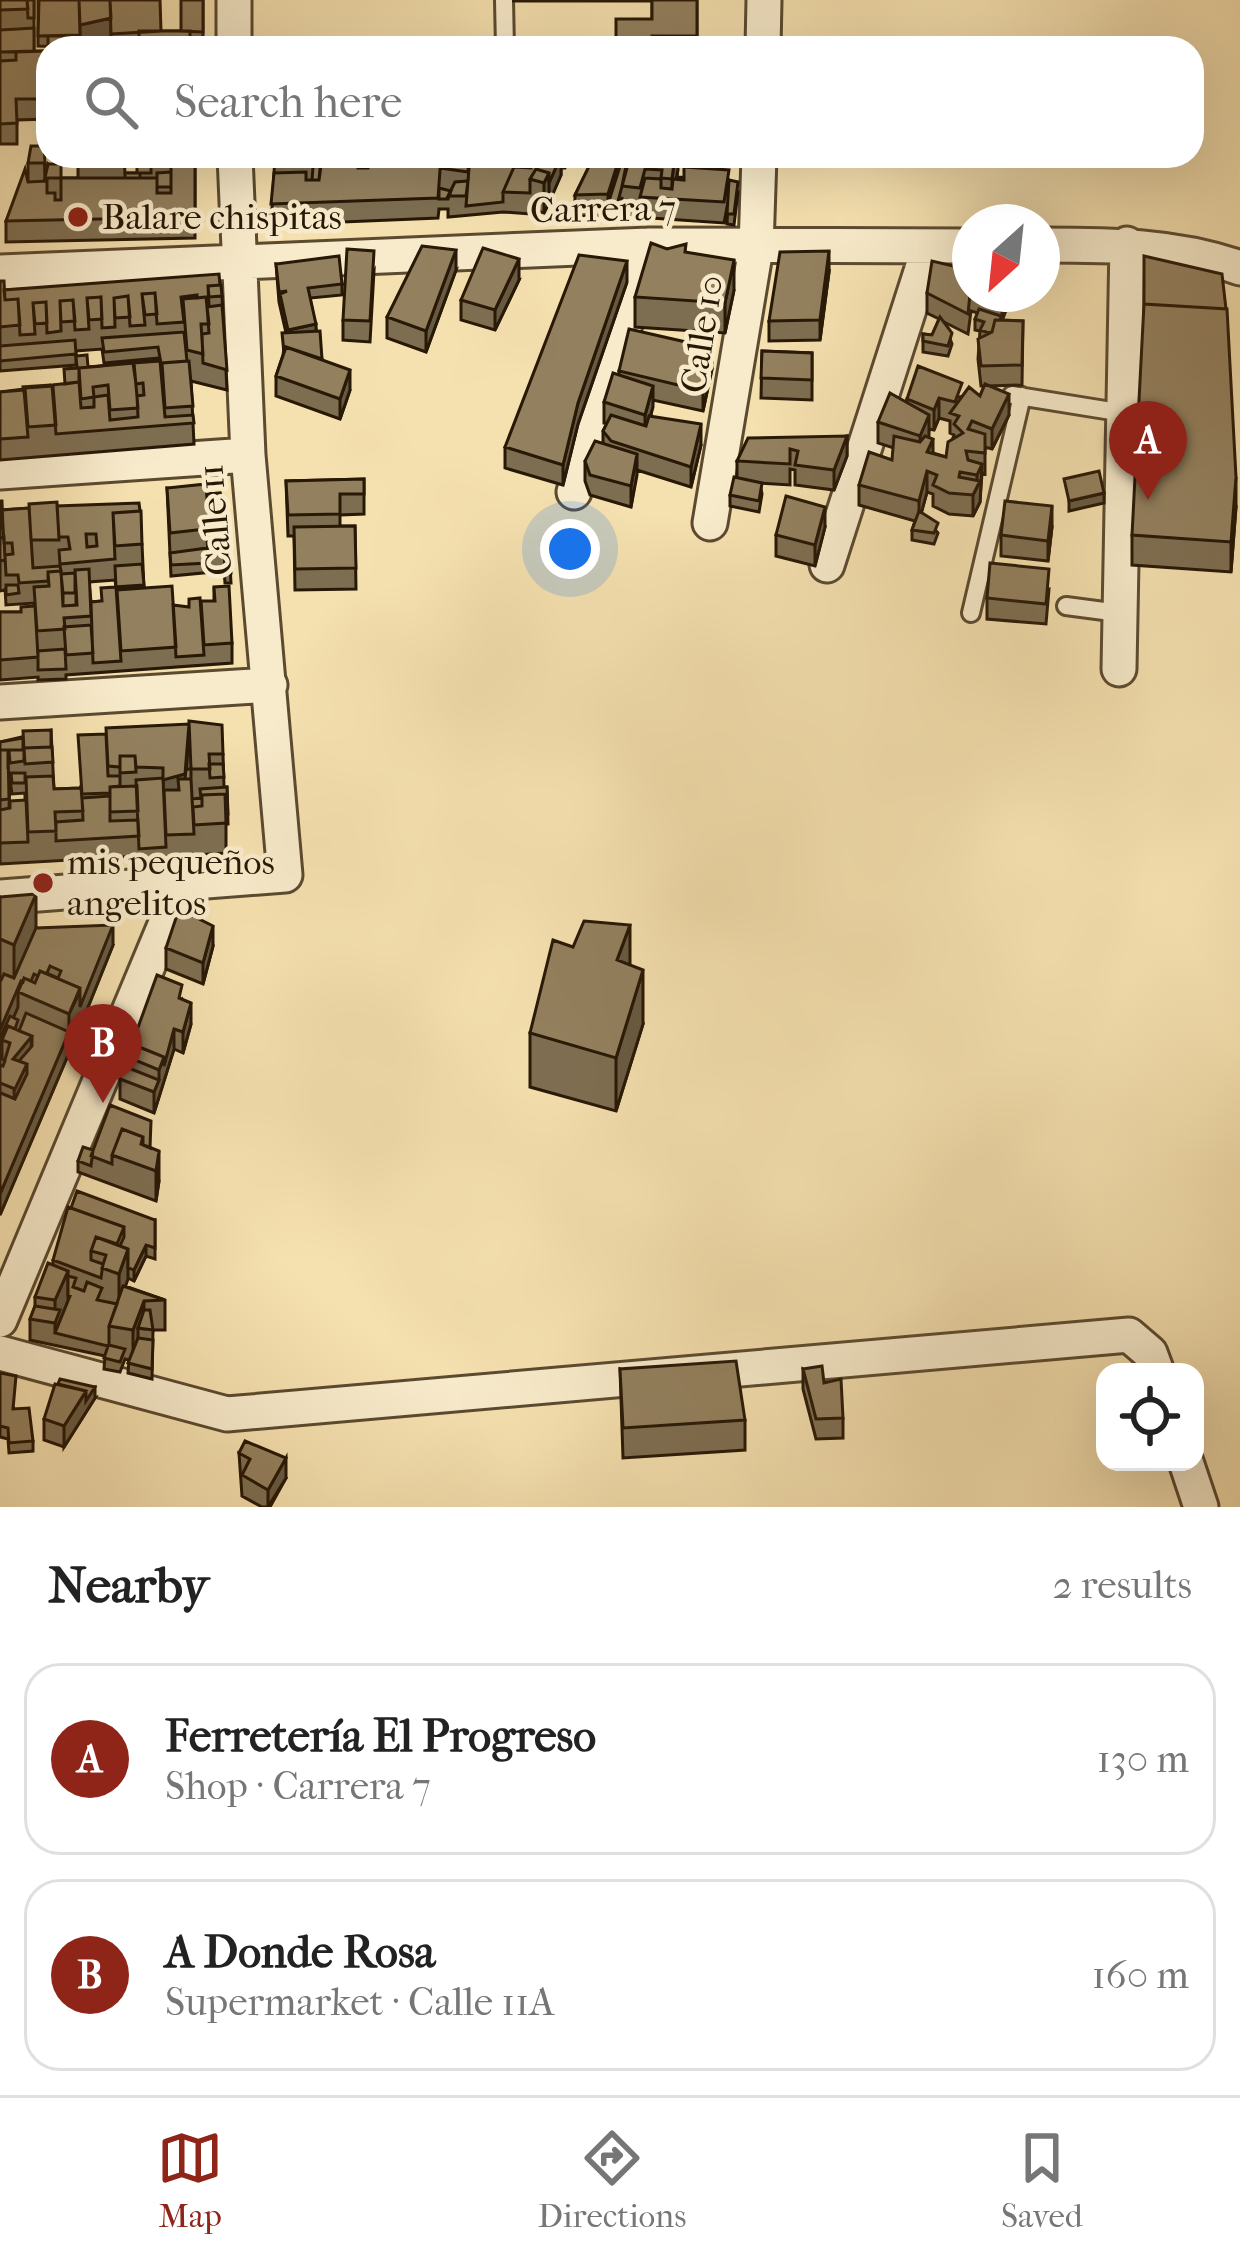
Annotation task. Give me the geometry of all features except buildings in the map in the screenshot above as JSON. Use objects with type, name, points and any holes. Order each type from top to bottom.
[{"type":"street","points":[[233,0],[234,36]]},
{"type":"street","points":[[763,36],[764,0]]},
{"type":"street","name":"Calle 11","points":[[183,882],[285,875],[248,455],[236,168]]},
{"type":"street","name":"Calle 10","points":[[710,523],[756,248],[759,168]]},
{"type":"street","points":[[574,492],[649,244]]},
{"type":"street","name":"Carrera 7","points":[[0,272],[237,258],[649,244],[952,246]]},
{"type":"street","points":[[1060,245],[1127,244],[1211,257],[1240,268]]},
{"type":"street","points":[[1119,669],[1127,244]]},
{"type":"street","points":[[826,565],[928,247]]},
{"type":"street","points":[[0,472],[248,455]]},
{"type":"street","points":[[0,702],[270,685]]},
{"type":"street","points":[[0,897],[183,882],[0,1320]]},
{"type":"street","points":[[0,1353],[227,1414],[318,1410],[1129,1335],[1150,1353],[1154,1363]]},
{"type":"street","points":[[1189,1471],[1202,1507]]},
{"type":"lane","points":[[504,0],[506,36]]},
{"type":"lane","points":[[988,391],[1124,412]]},
{"type":"lane","points":[[970,613],[1022,396]]},
{"type":"lane","points":[[1066,606],[1119,614]]},
{"type":"place","name":"Balare chispitas","points":[[78,217]]},
{"type":"place","name":"Ferretería El Progreso","points":[[1148,500]]},
{"type":"place","name":"mis pequeños angelitos","points":[[43,883]]},
{"type":"place","name":"A Donde Rosa","points":[[103,1103]]}]
